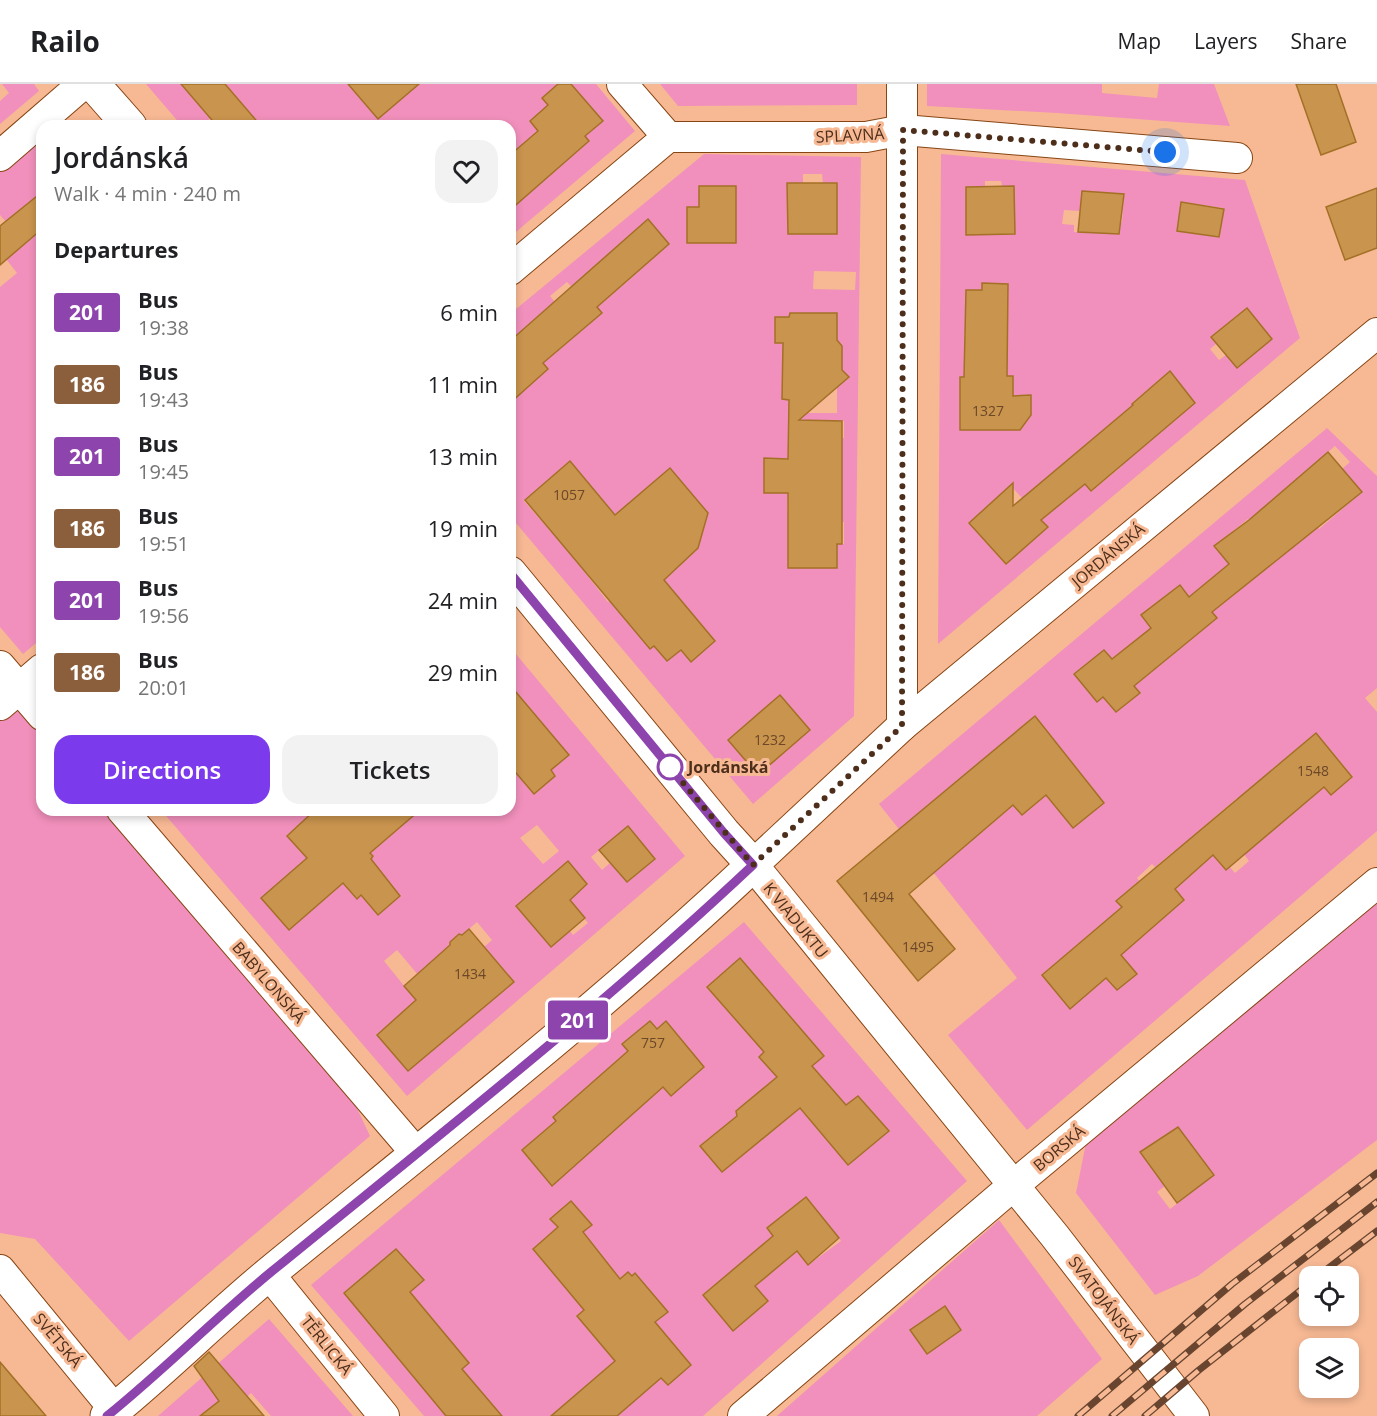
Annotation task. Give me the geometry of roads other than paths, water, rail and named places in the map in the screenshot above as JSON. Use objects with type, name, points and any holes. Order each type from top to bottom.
[{"type":"street","points":[[42,120],[83,84]]},
{"type":"street","points":[[93,84],[125,120]]},
{"type":"street","points":[[516,265],[668,137],[622,84]]},
{"type":"street","points":[[902,84],[902,726]]},
{"type":"street","points":[[0,156],[36,125]]},
{"type":"street","name":"SPLAVNÁ","points":[[668,137],[866,137],[903,130],[1237,158]]},
{"type":"street","name":"JORDÁNSKÁ","points":[[111,1413],[269,1274],[585,1014],[753,865],[902,726],[1377,333]]},
{"type":"street","name":"K VIADUKTU","points":[[516,580],[724,833],[753,865],[1014,1185]]},
{"type":"street","points":[[0,666],[10,697],[36,712]]},
{"type":"street","points":[[10,697],[36,674]]},
{"type":"street","name":"BABYLONSKÁ","points":[[127,816],[417,1154]]},
{"type":"street","name":"BORSKÁ","points":[[743,1416],[1014,1185],[1377,884]]},
{"type":"street","name":"SVATOJÁNSKÁ","points":[[1014,1185],[1194,1416]]},
{"type":"street","name":"SVĚTSKÁ","points":[[0,1270],[111,1413]]},
{"type":"street","name":"TĚRLICKÁ","points":[[269,1274],[384,1416]]},
{"type":"railway","points":[[1078,1416],[1232,1284],[1377,1173]]},
{"type":"railway","points":[[1112,1416],[1245,1304],[1377,1202]]},
{"type":"railway","points":[[1331,1266],[1377,1231]]},
{"type":"railway","points":[[1145,1416],[1199,1370],[1299,1292]]},
{"type":"place","name":"Jordánská","points":[[670,767]]}]
